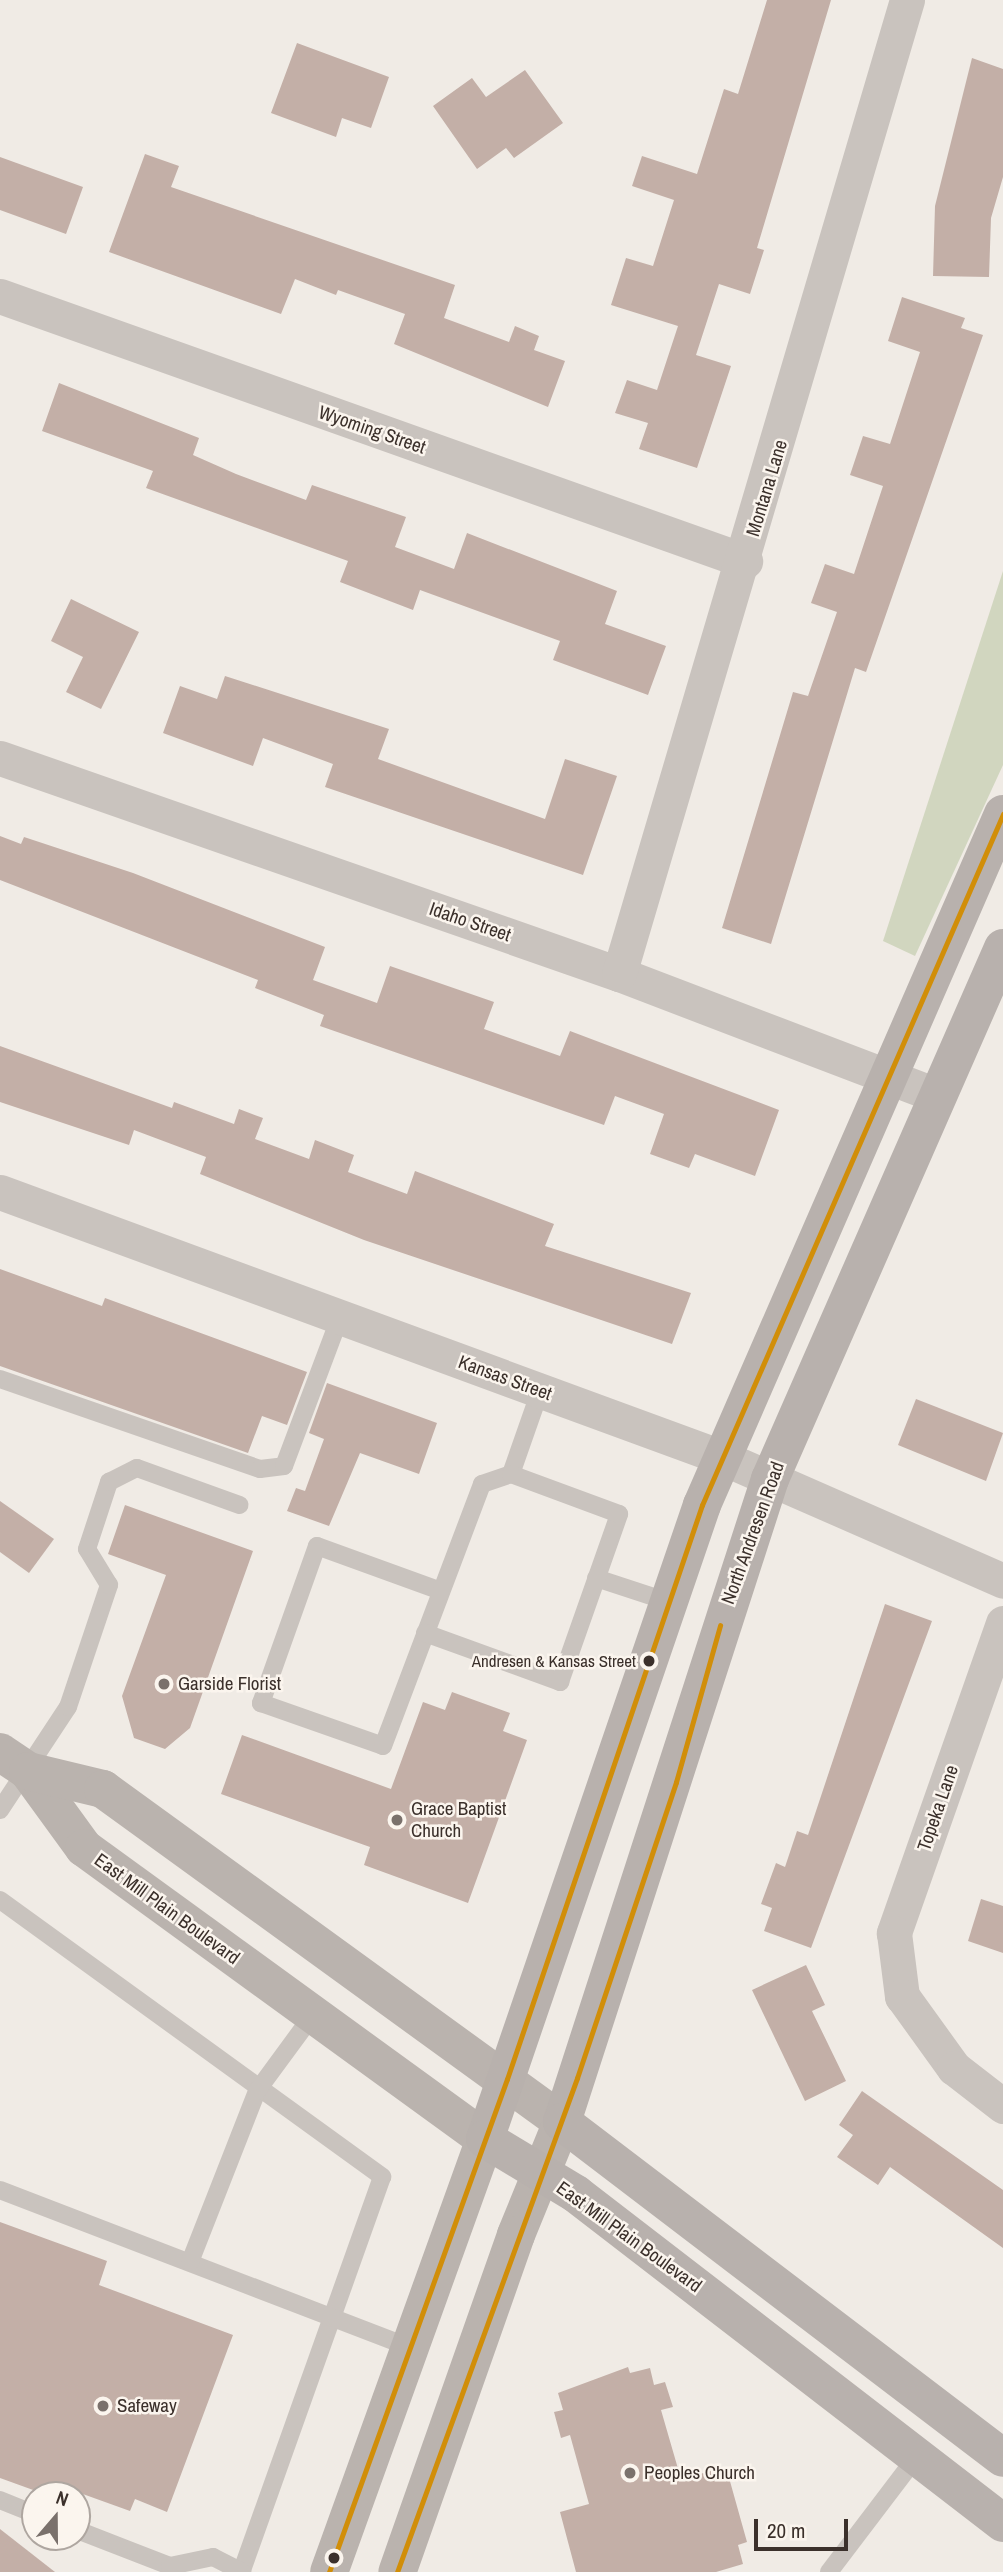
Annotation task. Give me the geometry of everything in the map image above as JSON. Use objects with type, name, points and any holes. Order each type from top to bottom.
[{"type":"main road","points":[[330,2572],[507,2079],[721,1457],[886,1073],[1003,814]]},
{"type":"main road","name":"North Andresen Road","points":[[397,2572],[562,2122],[771,1479],[936,1095],[1003,948]]},
{"type":"main road","points":[[14,1762],[103,1790],[507,2079],[1003,2458]]},
{"type":"main road","name":"East Mill Plain Boulevard","points":[[14,1762],[84,1848],[485,2139],[576,2194],[1003,2523]]},
{"type":"street","name":"Montana Lane","points":[[619,974],[745,561],[907,0]]},
{"type":"street","name":"Wyoming Street","points":[[0,296],[745,561]]},
{"type":"street","name":"Idaho Street","points":[[0,758],[619,974],[886,1073],[936,1095]]},
{"type":"street","name":"Kansas Street","points":[[0,1192],[721,1457],[1003,1581]]},
{"type":"street","name":"Topeka Lane","points":[[1003,1623],[894,1933],[902,1996],[954,2068],[1003,2106]]},
{"type":"lane","points":[[0,1379],[260,1469],[284,1466],[340,1317]]},
{"type":"lane","points":[[510,1474],[540,1391]]},
{"type":"lane","points":[[0,1810],[14,1762],[68,1707],[109,1584],[87,1549],[109,1482],[137,1468],[240,1505]]},
{"type":"lane","points":[[425,1633],[560,1682],[619,1514],[510,1474],[482,1484],[425,1633],[383,1746],[261,1703],[317,1546],[441,1591]]},
{"type":"lane","points":[[596,1578],[669,1602]]},
{"type":"lane","points":[[0,1900],[257,2091],[382,2177],[241,2572],[213,2557],[170,2566],[91,2535]]},
{"type":"lane","points":[[190,2262],[257,2091],[312,2015]]},
{"type":"lane","points":[[0,2190],[410,2347]]},
{"type":"lane","points":[[829,2572],[917,2455]]},
{"type":"lane","points":[[0,2500],[21,2508]]},
{"type":"green space","points":[[1003,571],[1003,765],[915,956],[883,941]]},
{"type":"building","points":[[767,0],[831,0],[757,248],[764,250],[750,294],[719,284],[696,355],[731,366],[697,468],[639,449],[648,423],[615,413],[627,380],[657,390],[678,326],[611,305],[626,258],[653,266],[674,200],[632,186],[642,156],[697,174],[724,89],[738,94]]},
{"type":"building","points":[[297,43],[389,77],[371,128],[342,118],[336,137],[271,113]]},
{"type":"building","points":[[972,58],[1003,69],[1003,177],[991,218],[989,277],[933,276],[935,206]]},
{"type":"building","points":[[525,70],[563,123],[514,158],[506,148],[477,169],[433,106],[472,78],[486,97]]},
{"type":"building","points":[[145,154],[179,166],[171,187],[455,285],[444,318],[509,342],[515,326],[539,336],[534,350],[565,361],[548,407],[394,344],[405,314],[338,290],[336,295],[295,279],[281,314],[109,252]]},
{"type":"building","points":[[0,157],[83,187],[66,234],[0,210]]},
{"type":"building","points":[[902,297],[965,318],[961,328],[983,335],[866,672],[855,668],[771,944],[722,928],[793,692],[808,696],[837,612],[811,603],[825,564],[854,574],[883,486],[850,475],[863,436],[890,444],[920,352],[888,341]]},
{"type":"building","points":[[59,383],[199,438],[193,455],[236,474],[306,500],[312,485],[406,517],[395,547],[454,569],[467,533],[617,591],[605,624],[666,646],[648,695],[553,660],[560,641],[420,590],[413,610],[340,582],[348,561],[146,488],[153,471],[42,431]]},
{"type":"building","points":[[71,599],[139,632],[101,709],[66,692],[83,657],[51,641]]},
{"type":"building","points":[[225,676],[389,729],[378,759],[545,819],[565,759],[617,776],[583,875],[325,787],[333,764],[263,738],[253,766],[163,733],[180,686],[217,699]]},
{"type":"building","points":[[0,836],[21,844],[24,837],[133,873],[325,947],[313,980],[377,1003],[390,966],[494,1002],[484,1029],[560,1056],[570,1031],[779,1110],[755,1176],[695,1154],[689,1168],[650,1154],[664,1114],[615,1096],[604,1125],[320,1026],[324,1015],[255,988],[258,980],[0,880]]},
{"type":"building","points":[[0,1046],[172,1108],[174,1102],[234,1124],[239,1109],[263,1118],[255,1139],[309,1159],[315,1140],[354,1155],[348,1172],[407,1194],[415,1171],[554,1224],[545,1246],[691,1293],[672,1344],[364,1240],[200,1174],[206,1157],[134,1130],[129,1145],[0,1102]]},
{"type":"building","points":[[0,1269],[102,1306],[105,1298],[307,1372],[287,1425],[262,1416],[248,1453],[0,1366]]},
{"type":"building","points":[[327,1383],[437,1423],[419,1474],[360,1453],[329,1526],[287,1511],[296,1488],[305,1491],[324,1439],[309,1433]]},
{"type":"building","points":[[916,1399],[1003,1433],[986,1481],[898,1445]]},
{"type":"building","points":[[0,1501],[54,1539],[29,1573],[0,1552]]},
{"type":"building","points":[[125,1505],[253,1551],[190,1728],[165,1749],[134,1738],[122,1696],[166,1575],[108,1554]]},
{"type":"building","points":[[885,1604],[932,1621],[811,1948],[764,1931],[772,1908],[761,1904],[776,1863],[785,1867],[797,1831],[808,1835]]},
{"type":"building","name":"Grace Baptist Church","points":[[452,1692],[510,1713],[503,1731],[527,1740],[468,1903],[364,1865],[370,1847],[221,1794],[242,1735],[391,1789],[423,1702],[445,1710]]},
{"type":"building","points":[[981,1899],[1003,1906],[1003,1953],[968,1941]]},
{"type":"building","points":[[806,1965],[825,2005],[812,2011],[846,2081],[805,2101],[752,1990]]},
{"type":"building","points":[[862,2091],[1003,2190],[1003,2248],[890,2167],[878,2185],[837,2157],[853,2135],[839,2125]]},
{"type":"building","name":"Safeway","points":[[0,2222],[107,2261],[99,2285],[233,2335],[167,2512],[135,2499],[130,2511],[91,2497],[91,2481],[21,2481],[21,2486],[0,2478]]},
{"type":"building","name":"Peoples Church","points":[[628,2367],[630,2373],[650,2368],[654,2385],[665,2382],[673,2407],[661,2410],[681,2479],[726,2467],[747,2542],[738,2545],[743,2564],[716,2572],[576,2572],[560,2512],[589,2504],[570,2435],[561,2438],[554,2412],[563,2410],[558,2393]]},
{"type":"building","points":[[0,2529],[21,2545],[21,2551],[28,2551],[55,2572],[0,2572]]},
{"type":"transit line","points":[[329,2572],[507,2079],[702,1505],[1003,814]]},
{"type":"transit line","points":[[397,2572],[577,2078],[676,1782],[720,1625]]},
{"type":"place","name":"Andresen & Kansas Street","points":[[649,1661]]},
{"type":"place","name":"Garside Florist","points":[[164,1684]]},
{"type":"place","name":"Grace Baptist Church","points":[[397,1820]]},
{"type":"place","name":"Safeway","points":[[103,2406]]},
{"type":"place","name":"Peoples Church","points":[[630,2473]]}]
